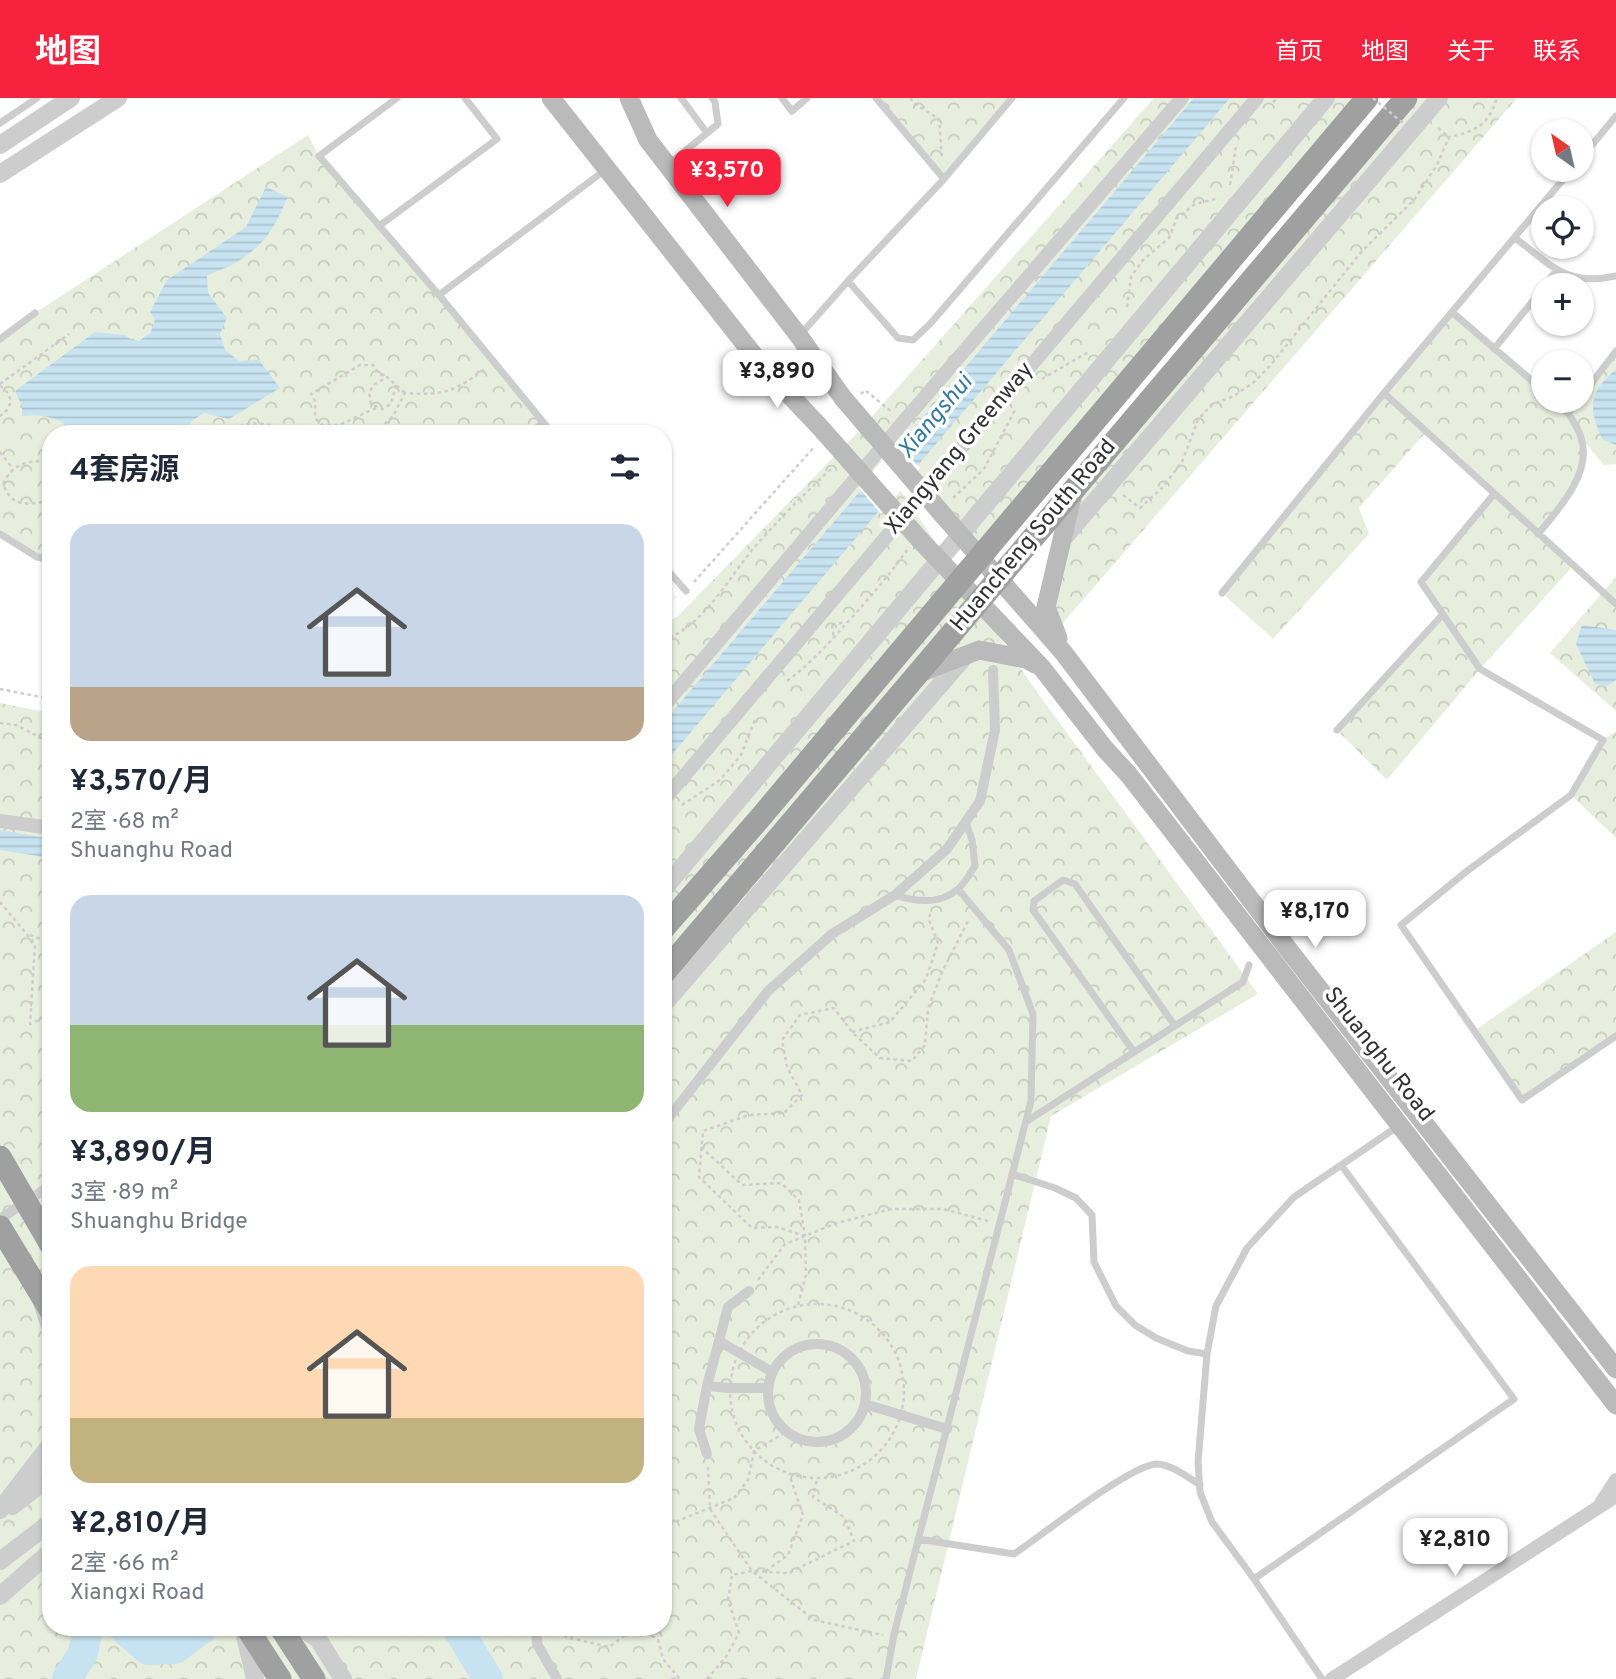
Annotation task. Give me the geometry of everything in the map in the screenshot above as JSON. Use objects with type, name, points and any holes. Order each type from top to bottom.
[{"type":"highway","name":"Huancheng South Road","points":[[672,919],[1370,98]]},
{"type":"highway","name":"Huancheng South Road","points":[[672,963],[1406,98]]},
{"type":"highway","points":[[0,1157],[42,1229]]},
{"type":"highway","points":[[0,1227],[42,1296]]},
{"type":"highway","points":[[250,1636],[280,1679]]},
{"type":"highway","points":[[286,1636],[314,1679]]},
{"type":"main road","points":[[551,98],[606,170]]},
{"type":"main road","points":[[629,98],[648,140],[799,336]]},
{"type":"main road","name":"Shuanghu Road","points":[[606,170],[764,368],[820,432],[917,541],[939,559],[1042,668],[1105,749],[1138,786],[1616,1405]]},
{"type":"main road","name":"Shuanghu Road","points":[[799,336],[943,515],[1063,652],[1297,960],[1616,1369]]},
{"type":"main road","points":[[1063,652],[1045,607],[1074,489]]},
{"type":"main road","points":[[917,674],[979,650],[1026,659],[1042,668]]},
{"type":"street","points":[[0,145],[71,98]]},
{"type":"street","points":[[0,174],[118,98]]},
{"type":"street","points":[[672,697],[904,421],[1182,98]]},
{"type":"street","points":[[672,879],[1326,98]]},
{"type":"street","points":[[1062,540],[1439,98]]},
{"type":"street","name":"Xiangyang Greenway","points":[[672,800],[1263,101]]},
{"type":"street","points":[[672,995],[966,655]]},
{"type":"street","points":[[672,1114],[768,991],[832,934],[895,895],[947,849],[981,801],[995,730],[993,670]]},
{"type":"street","points":[[0,821],[42,827]]},
{"type":"street","points":[[0,1219],[42,1191]]},
{"type":"street","points":[[38,1290],[42,1302]]},
{"type":"street","points":[[707,1454],[699,1429],[707,1386],[728,1307],[749,1291]]},
{"type":"street","points":[[719,1341],[772,1372]]},
{"type":"street","points":[[810,1344],[841,1350],[853,1360],[862,1373],[866,1388],[865,1404],[859,1420],[848,1432],[833,1440],[817,1443],[800,1440],[786,1432],[775,1420],[769,1404],[768,1388],[772,1372],[782,1359],[795,1349],[810,1344]]},
{"type":"street","points":[[707,1386],[768,1388]]},
{"type":"street","points":[[865,1404],[947,1429]]},
{"type":"street","points":[[0,1512],[42,1456]]},
{"type":"street","points":[[0,1495],[28,1475]]},
{"type":"street","points":[[1598,1507],[1616,1480]]},
{"type":"street","points":[[0,1512],[42,1482]]},
{"type":"street","points":[[1332,1679],[1616,1496]]},
{"type":"street","points":[[1,1560],[42,1529]]},
{"type":"street","points":[[1,1560],[42,1547]]},
{"type":"street","points":[[0,1596],[42,1559]]},
{"type":"street","points":[[247,1636],[255,1679]]},
{"type":"street","points":[[313,1636],[318,1639],[343,1679]]},
{"type":"street","points":[[536,1636],[537,1644],[557,1679]]},
{"type":"lane","points":[[0,123],[37,98]]},
{"type":"lane","points":[[397,98],[319,156],[439,295],[544,423],[541,425]]},
{"type":"lane","points":[[379,226],[497,139],[465,98]]},
{"type":"lane","points":[[681,98],[707,133]]},
{"type":"lane","points":[[668,165],[718,124],[712,98]]},
{"type":"lane","points":[[782,98],[792,111],[807,98]]},
{"type":"lane","points":[[876,98],[944,179]]},
{"type":"lane","points":[[799,336],[944,179],[1012,98]]},
{"type":"lane","points":[[848,281],[898,338],[913,340],[1124,98]]},
{"type":"lane","points":[[1594,143],[1616,116]]},
{"type":"lane","points":[[1603,132],[1616,127]]},
{"type":"lane","points":[[439,295],[606,170]]},
{"type":"lane","points":[[1222,593],[1384,393],[1561,182]]},
{"type":"lane","points":[[1515,237],[1557,270],[1577,279],[1616,276]]},
{"type":"lane","points":[[1494,349],[1531,302]]},
{"type":"lane","points":[[1452,312],[1531,380]]},
{"type":"lane","points":[[0,339],[35,313]]},
{"type":"lane","points":[[1594,380],[1616,351]]},
{"type":"lane","points":[[1384,393],[1616,604]]},
{"type":"lane","points":[[1538,534],[1563,504],[1581,470],[1582,439],[1569,413]]},
{"type":"lane","points":[[1494,494],[1421,582],[1480,669],[1604,740],[1571,795],[1467,871],[1401,925],[1522,1100],[1616,1036]]},
{"type":"lane","points":[[0,534],[42,558]]},
{"type":"lane","points":[[672,575],[686,591]]},
{"type":"lane","points":[[1337,730],[1443,614]]},
{"type":"lane","points":[[895,895],[917,902],[939,899],[958,889],[975,866],[972,840],[966,822]]},
{"type":"lane","points":[[1134,1052],[1033,910],[1034,901],[1063,880],[1075,884],[1174,1026]]},
{"type":"lane","points":[[886,1679],[894,1634],[1031,1101],[1033,1014],[1009,950],[958,889]]},
{"type":"lane","points":[[1026,1122],[1243,982],[1249,965]]},
{"type":"lane","points":[[1322,1679],[1212,1522],[1200,1492],[1198,1462],[1207,1354],[1216,1306],[1247,1248],[1294,1197],[1400,1124]]},
{"type":"lane","points":[[1254,1580],[1514,1399],[1341,1165]]},
{"type":"lane","points":[[1013,1174],[1076,1198],[1092,1215],[1094,1262],[1116,1306],[1135,1325],[1156,1338],[1188,1351],[1207,1354]]},
{"type":"lane","points":[[918,1539],[1014,1554],[1133,1471],[1157,1464],[1177,1471],[1200,1485]]},
{"type":"path","points":[[910,98],[939,119],[944,179]]},
{"type":"path","points":[[1263,101],[1279,98]]},
{"type":"path","points":[[1370,98],[1415,133]]},
{"type":"path","points":[[1448,137],[1470,132],[1488,120],[1497,98]]},
{"type":"path","points":[[1437,128],[1448,137]]},
{"type":"path","points":[[1110,484],[1140,508],[1162,488],[1182,462],[1198,420],[1211,405],[1234,397],[1269,367],[1369,243],[1415,200],[1437,165],[1448,137]]},
{"type":"path","points":[[1127,309],[1131,277],[1143,260],[1169,238],[1177,218],[1195,204],[1216,200],[1226,192],[1231,184],[1236,146]]},
{"type":"path","points":[[0,416],[9,409],[10,399],[7,390],[0,385],[69,334]]},
{"type":"path","points":[[1037,382],[1092,349]]},
{"type":"path","points":[[376,408],[339,425],[322,425],[315,418],[311,394],[360,365],[373,365],[377,372],[405,393],[427,394],[459,388],[494,363]]},
{"type":"path","points":[[387,377],[375,384],[369,392],[371,404],[382,409],[391,404],[396,385]]},
{"type":"path","points":[[849,399],[865,390],[904,421]]},
{"type":"path","points":[[384,425],[393,416],[405,393]]},
{"type":"path","points":[[953,497],[984,469],[1015,411]]},
{"type":"path","points":[[244,425],[264,422],[272,425]]},
{"type":"path","points":[[686,591],[820,432]]},
{"type":"path","points":[[0,452],[13,469]]},
{"type":"path","points":[[672,634],[698,618],[753,549],[794,504],[840,460]]},
{"type":"path","points":[[42,461],[19,463],[7,474],[3,484],[7,495],[14,502],[25,505],[42,502]]},
{"type":"path","points":[[0,499],[7,495]]},
{"type":"path","points":[[780,685],[805,667],[834,639],[917,541]]},
{"type":"path","points":[[832,625],[848,622]]},
{"type":"path","points":[[0,690],[42,697]]},
{"type":"path","points":[[682,804],[720,780],[741,755],[760,707]]},
{"type":"path","points":[[0,723],[16,725],[42,738]]},
{"type":"path","points":[[852,1032],[890,1022],[926,979],[938,943],[929,920],[930,900]]},
{"type":"path","points":[[0,902],[35,944],[30,1024],[42,1018]]},
{"type":"path","points":[[805,1236],[777,1227],[752,1228],[699,1177],[702,1131],[749,1115],[784,1113],[802,1095],[787,1068],[782,1040],[800,1015],[834,1008],[852,1032],[880,1058],[912,1061],[925,1045],[928,1009],[942,972],[975,909]]},
{"type":"path","points":[[27,934],[42,940]]},
{"type":"path","points":[[701,1147],[742,1185],[781,1183],[799,1200],[805,1236],[806,1275],[798,1305]]},
{"type":"path","points":[[749,1291],[785,1244],[837,1223],[891,1209],[943,1209],[1000,1224]]},
{"type":"path","points":[[828,1303],[857,1312],[881,1330],[897,1355],[905,1384],[902,1414],[889,1441],[870,1461],[845,1474],[817,1479],[789,1474],[764,1461],[744,1441],[732,1416],[729,1388],[734,1361],[739,1351],[748,1336],[771,1316],[798,1305],[828,1303]]},
{"type":"path","points":[[672,1524],[734,1497],[748,1480],[754,1451],[786,1432]]},
{"type":"path","points":[[707,1454],[710,1509],[752,1572],[814,1620],[880,1635],[894,1634]]},
{"type":"path","points":[[765,1572],[788,1555],[803,1515],[789,1474]]},
{"type":"path","points":[[707,1679],[726,1657],[739,1633],[728,1600],[732,1575],[752,1572],[788,1573],[853,1541],[844,1517],[813,1497],[817,1479]]},
{"type":"path","points":[[566,1636],[609,1647],[623,1636]]},
{"type":"path","points":[[651,1636],[658,1639],[663,1659],[680,1679]]},
{"type":"green space","points":[[876,98],[1012,98],[944,179]]},
{"type":"green space","points":[[1154,98],[1367,98],[980,558],[863,435],[1034,688],[1258,994],[1051,1116],[916,1679],[0,1679],[0,703],[42,711],[42,1636],[672,1636],[672,620],[860,430]]},
{"type":"green space","points":[[1406,98],[1517,98],[1056,631],[1046,607],[1074,489]]},
{"type":"green space","points":[[308,135],[319,156],[545,425],[42,425],[42,558],[37,557],[0,534],[0,339],[35,313]]},
{"type":"green space","points":[[1452,312],[1531,381],[1531,413],[1594,413],[1594,380],[1616,351],[1616,464],[1604,465],[1583,440],[1581,470],[1538,534],[1573,566],[1480,669],[1387,780],[1337,730],[1442,614],[1421,582],[1494,494],[1426,432],[1359,508],[1369,534],[1273,639],[1222,593]]},
{"type":"green space","points":[[1616,577],[1616,711],[1550,653]]},
{"type":"green space","points":[[1616,731],[1616,838],[1571,795],[1603,740]]},
{"type":"green space","points":[[1616,932],[1616,1036],[1522,1100],[1474,1031]]},
{"type":"water","name":"Xiangshui","points":[[1194,98],[1230,98],[672,754],[672,712]]},
{"type":"water","points":[[266,187],[288,197],[263,241],[234,264],[207,276],[208,293],[227,318],[220,334],[225,350],[239,361],[259,360],[280,388],[229,419],[204,413],[189,425],[64,425],[48,417],[22,416],[22,406],[15,391],[95,332],[125,335],[139,341],[151,332],[155,319],[150,312],[167,280],[246,227]]},
{"type":"water","points":[[1616,370],[1616,445],[1603,440],[1593,413],[1596,394]]},
{"type":"water","points":[[1582,625],[1616,630],[1616,680],[1607,686],[1595,684],[1576,644]]},
{"type":"water","points":[[0,830],[42,837],[42,857],[0,850]]},
{"type":"pier","points":[[897,443],[920,468],[881,514],[859,488]]},
{"type":"waterway","points":[[67,1679],[83,1653],[86,1636]]},
{"type":"waterway","points":[[132,1636],[148,1650],[175,1649],[192,1636]]},
{"type":"waterway","points":[[462,1636],[488,1679]]}]
